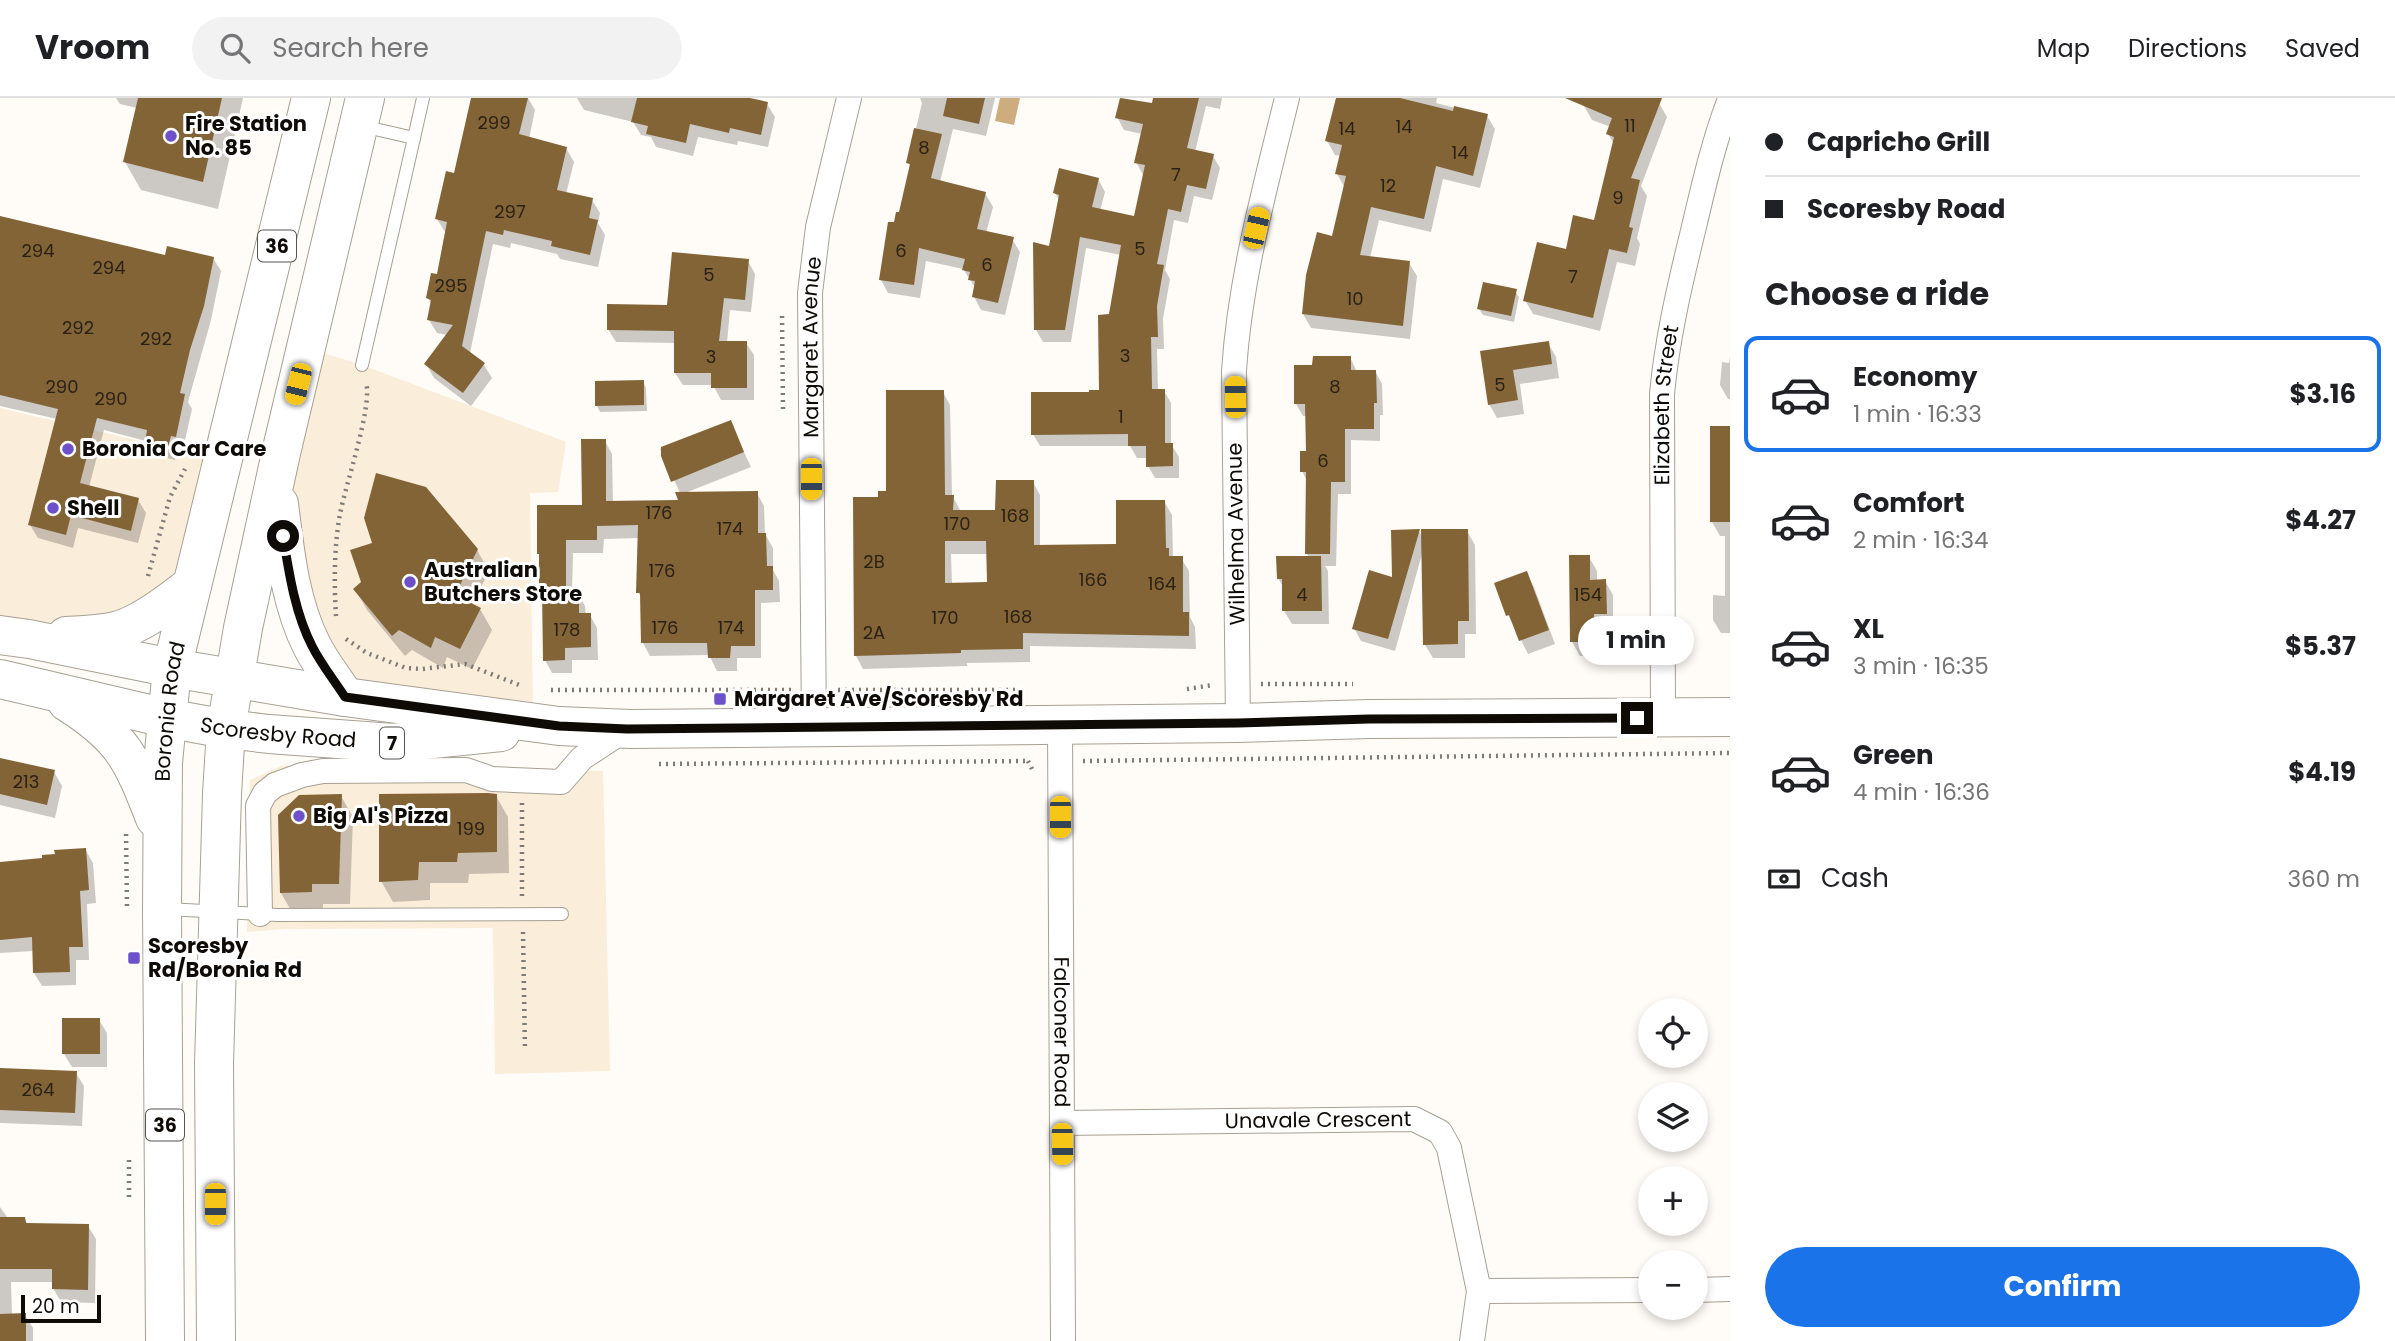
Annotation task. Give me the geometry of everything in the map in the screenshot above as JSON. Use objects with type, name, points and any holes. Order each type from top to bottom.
[{"type":"main road","name":"Boronia Road","points":[[165,1341],[144,908],[144,832],[163,750],[172,668],[312,98]]},
{"type":"main road","name":"36","points":[[216,1341],[214,1064],[226,729],[243,628],[275,481],[362,112]]},
{"type":"main road","points":[[275,481],[287,564],[297,606],[312,645],[345,697]]},
{"type":"main road","points":[[15,637],[89,635],[123,628],[162,607],[192,585]]},
{"type":"main road","name":"Scoresby Road","points":[[15,637],[234,679],[559,726],[627,729],[1730,717]]},
{"type":"main road","name":"Scoresby Road","points":[[0,679],[166,718],[226,729],[393,744],[559,726]]},
{"type":"main road","points":[[51,692],[94,718],[122,747],[136,770],[144,832]]},
{"type":"street","name":"Margaret Avenue","points":[[814,727],[810,293],[818,227],[849,98]]},
{"type":"street","name":"Wilhelma Avenue","points":[[1238,723],[1234,370],[1236,337],[1244,279],[1287,98]]},
{"type":"street","name":"Elizabeth Street","points":[[1663,718],[1662,394],[1665,357],[1712,153],[1730,99]]},
{"type":"street","name":"Falconer Road","points":[[1060,724],[1063,1341]]},
{"type":"street","points":[[260,914],[258,806],[265,793],[275,785],[302,775],[345,770],[466,770],[492,779],[561,782],[582,758],[627,729]]},
{"type":"street","name":"Unavale Crescent","points":[[1062,1123],[1414,1119],[1440,1132],[1449,1148],[1479,1291],[1472,1341]]},
{"type":"street","points":[[1708,1290],[1730,1289]]},
{"type":"street","points":[[1479,1291],[1638,1290]]},
{"type":"lane","points":[[362,365],[424,98]]},
{"type":"lane","points":[[362,112],[414,138]]},
{"type":"lane","points":[[144,908],[260,914],[562,914]]},
{"type":"path","points":[[336,622],[335,572],[340,516],[368,392],[362,365]]},
{"type":"path","points":[[145,583],[170,498],[189,459]]},
{"type":"path","points":[[339,631],[344,638],[367,653],[406,668],[464,664],[530,689]]},
{"type":"path","points":[[1265,671],[1265,684]]},
{"type":"path","points":[[538,690],[788,690]]},
{"type":"path","points":[[1088,761],[1730,753]]},
{"type":"path","points":[[657,764],[1028,761]]},
{"type":"path","points":[[144,832],[144,908]]},
{"type":"path","points":[[128,1158],[129,1213]]},
{"type":"shaded area","points":[[1000,98],[1020,98],[1014,125],[995,121]]},
{"type":"shaded area","points":[[307,348],[362,365],[566,442],[558,492],[530,493],[533,722],[345,697],[287,564],[293,403]]},
{"type":"shaded area","points":[[0,408],[224,461],[162,607],[0,635]]},
{"type":"shaded area","points":[[281,766],[603,771],[610,1071],[495,1074],[493,928],[285,929],[247,932],[250,780]]},
{"type":"building","name":"Fire Station No. 85","points":[[138,98],[222,98],[203,182],[123,162]]},
{"type":"building","points":[[471,98],[528,98],[519,134],[567,147],[557,190],[593,198],[589,218],[598,220],[590,255],[551,246],[552,241],[504,230],[503,235],[486,231],[462,346],[485,363],[463,393],[424,364],[453,325],[427,320],[431,300],[426,298],[431,273],[437,274],[447,222],[435,219],[446,171],[454,173]]},
{"type":"building","points":[[637,98],[750,98],[768,102],[761,135],[730,128],[729,133],[690,124],[686,143],[646,134],[648,126],[631,122]]},
{"type":"building","points":[[947,98],[985,98],[979,124],[943,116]]},
{"type":"building","points":[[1120,98],[1152,103],[1153,98],[1199,98],[1187,148],[1214,154],[1206,189],[1187,185],[1181,212],[1168,209],[1157,264],[1164,265],[1157,306],[1158,337],[1151,337],[1152,389],[1165,389],[1165,443],[1173,443],[1173,466],[1146,467],[1146,446],[1128,446],[1128,434],[1031,435],[1031,392],[1099,390],[1098,315],[1109,314],[1121,245],[1080,237],[1065,330],[1034,330],[1033,242],[1049,246],[1059,195],[1053,193],[1059,168],[1099,178],[1092,207],[1134,216],[1145,165],[1134,163],[1143,124],[1115,118]]},
{"type":"building","points":[[1336,98],[1400,98],[1453,111],[1454,106],[1488,114],[1473,176],[1436,166],[1424,219],[1371,207],[1360,255],[1410,261],[1403,326],[1302,314],[1306,275],[1317,232],[1332,236],[1346,176],[1335,174],[1342,145],[1325,141]]},
{"type":"building","points":[[1565,98],[1662,98],[1631,178],[1640,180],[1629,227],[1633,228],[1627,253],[1609,249],[1593,318],[1523,301],[1537,242],[1566,249],[1573,215],[1594,220],[1614,137],[1606,134],[1612,118]]},
{"type":"building","points":[[914,128],[942,134],[931,178],[986,192],[977,229],[1014,237],[998,303],[972,297],[975,281],[968,280],[970,272],[962,270],[965,259],[919,248],[914,285],[879,280],[888,222],[894,222],[896,212],[899,212],[910,164],[906,163]]},
{"type":"building","points":[[0,216],[165,255],[167,246],[214,257],[204,306],[180,393],[185,394],[176,437],[171,436],[168,447],[145,442],[147,430],[97,418],[80,483],[139,498],[131,531],[71,515],[66,535],[28,525],[58,409],[0,395]]},
{"type":"building","points":[[672,252],[749,259],[745,300],[724,298],[719,341],[747,341],[747,388],[711,388],[711,373],[674,373],[674,331],[607,330],[607,304],[667,305]]},
{"type":"building","points":[[1483,282],[1517,289],[1511,316],[1477,309]]},
{"type":"building","points":[[1549,341],[1552,364],[1513,370],[1518,400],[1488,405],[1480,351]]},
{"type":"building","points":[[1313,356],[1351,356],[1351,370],[1376,370],[1377,403],[1374,403],[1374,429],[1345,429],[1345,482],[1331,482],[1330,554],[1305,554],[1306,472],[1300,472],[1300,451],[1306,451],[1305,404],[1294,404],[1294,365],[1312,365]]},
{"type":"building","points":[[644,380],[644,405],[595,406],[595,381]]},
{"type":"building","points":[[886,390],[944,390],[945,495],[954,495],[953,510],[995,510],[996,480],[1034,480],[1034,545],[1116,544],[1116,500],[1165,500],[1166,548],[1169,548],[1169,556],[1183,556],[1183,612],[1189,612],[1189,636],[1023,633],[1023,649],[854,656],[853,497],[878,497],[878,491],[886,491]],"holes":[[[945,541],[986,541],[987,582],[945,583]]]},
{"type":"building","points":[[731,420],[744,452],[671,482],[661,456],[661,447]]},
{"type":"building","points":[[1710,426],[1730,426],[1730,522],[1710,522]]},
{"type":"building","points":[[581,439],[606,439],[606,501],[678,500],[675,492],[758,491],[758,533],[766,533],[767,566],[773,566],[773,590],[755,590],[755,646],[731,646],[730,658],[708,658],[707,643],[641,643],[640,593],[636,593],[638,525],[597,526],[597,540],[566,540],[566,591],[579,591],[579,613],[591,613],[591,647],[565,648],[565,660],[543,661],[537,505],[582,505]]},
{"type":"building","points":[[376,473],[426,487],[478,549],[455,595],[481,608],[460,649],[435,637],[431,648],[399,630],[392,636],[353,589],[361,582],[350,550],[372,543],[364,518]]},
{"type":"building","points":[[1420,529],[1388,639],[1352,629],[1369,570],[1392,577],[1391,530]]},
{"type":"building","points":[[1421,529],[1468,529],[1469,621],[1458,621],[1458,644],[1423,645]]},
{"type":"building","points":[[1569,555],[1590,555],[1590,580],[1606,579],[1607,614],[1594,614],[1595,642],[1570,642]]},
{"type":"building","points":[[1276,556],[1321,556],[1322,611],[1282,611],[1282,579],[1277,579]]},
{"type":"building","points":[[1527,571],[1549,630],[1519,641],[1494,583]]},
{"type":"building","points":[[0,758],[55,770],[47,805],[0,794]]},
{"type":"building","points":[[342,794],[339,884],[312,884],[312,892],[280,893],[278,815],[299,795]]},
{"type":"building","points":[[379,794],[497,794],[497,852],[458,853],[457,862],[419,862],[418,880],[379,882]]},
{"type":"building","points":[[86,848],[89,890],[80,891],[83,947],[69,947],[70,972],[33,973],[32,937],[0,940],[0,862],[42,858],[42,855],[55,854],[54,850]]},
{"type":"building","points":[[62,1018],[100,1018],[100,1054],[62,1054]]},
{"type":"building","points":[[0,1068],[77,1071],[75,1113],[0,1110]]},
{"type":"building","points":[[0,1217],[25,1217],[26,1223],[89,1224],[88,1290],[52,1289],[52,1269],[0,1269]]},
{"type":"building","points":[[26,1313],[26,1341],[0,1341],[0,1314]]},
{"type":"place","name":"Fire Station No. 85","points":[[171,136]]},
{"type":"place","name":"Boronia Car Care","points":[[68,449]]},
{"type":"place","name":"Shell","points":[[53,508]]},
{"type":"place","name":"Australian Butchers Store","points":[[410,582]]},
{"type":"place","name":"Margaret Ave/Scoresby Rd","points":[[720,699]]},
{"type":"place","name":"Big Al's Pizza","points":[[299,816]]},
{"type":"place","name":"Scoresby Rd/Boronia Rd","points":[[134,958]]},
{"type":"route","points":[[283,536],[287,564],[304,626],[319,658],[345,697],[559,726],[657,729],[1637,718]]}]
